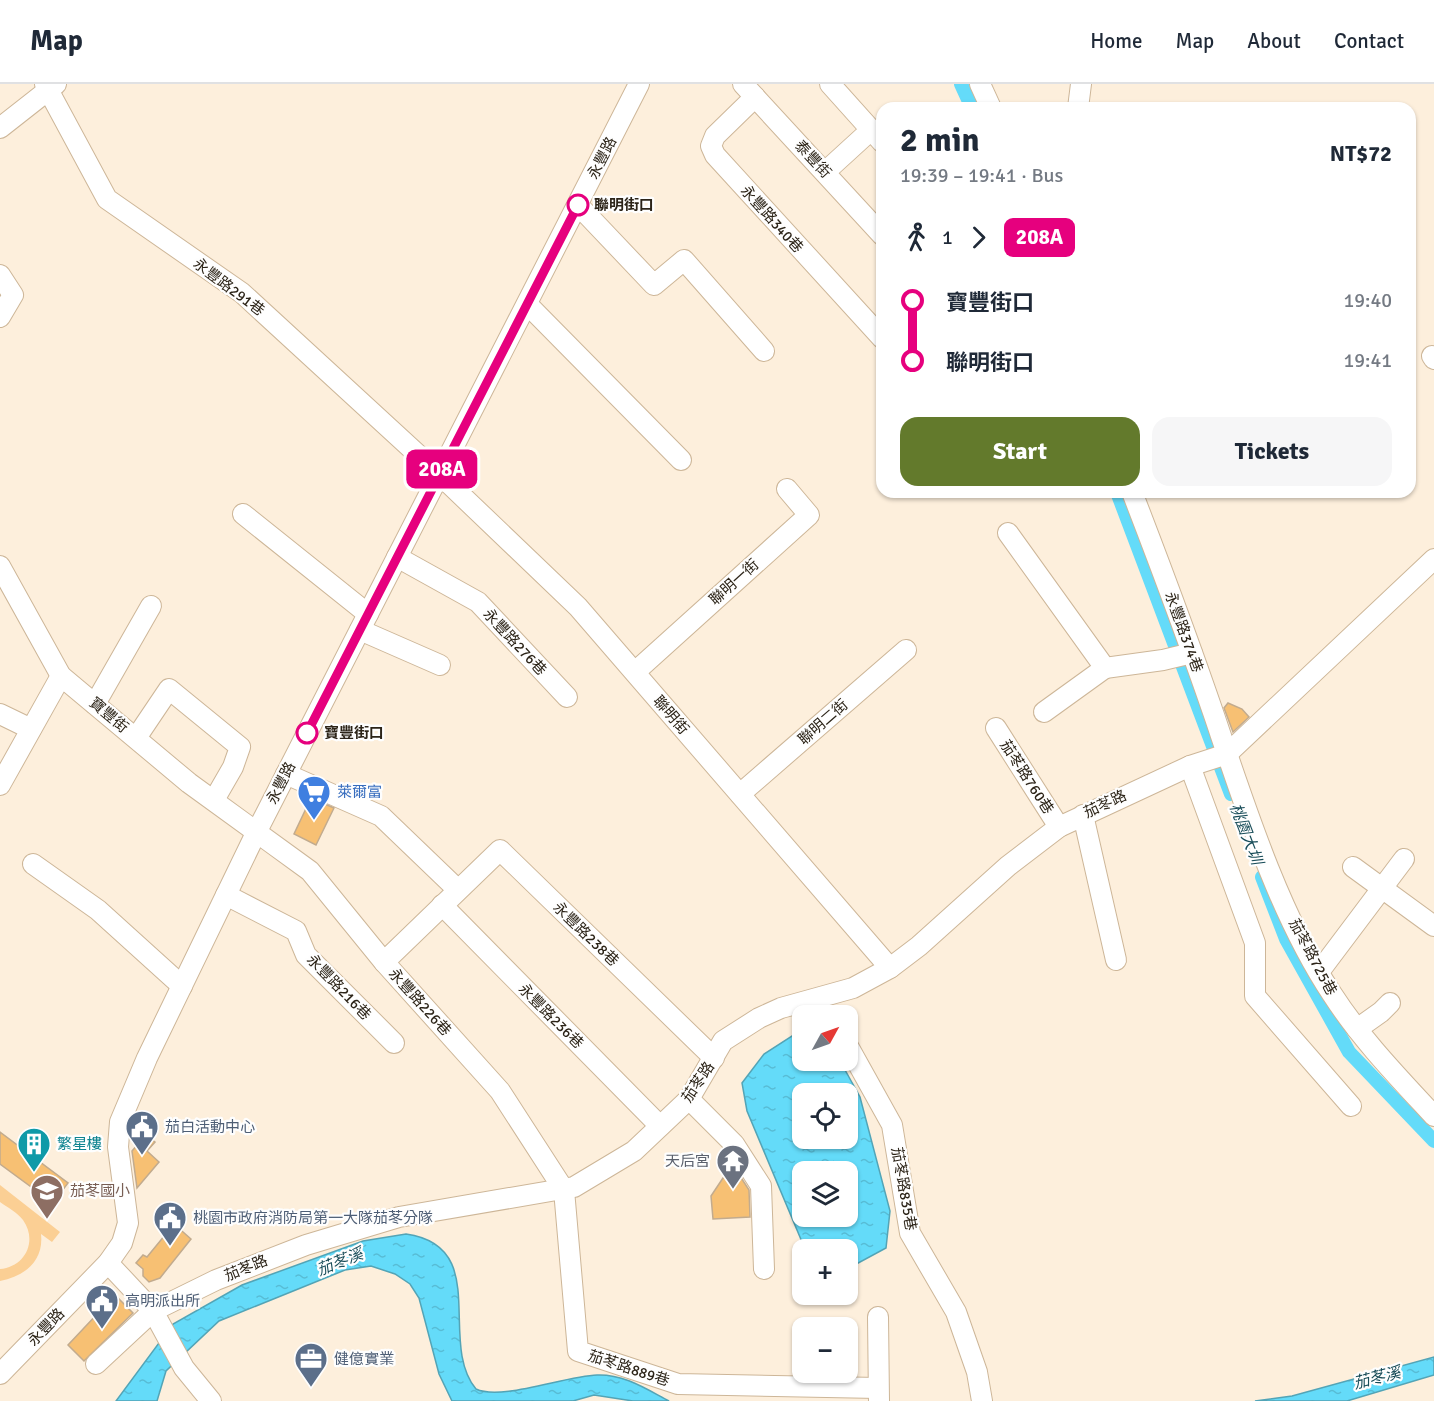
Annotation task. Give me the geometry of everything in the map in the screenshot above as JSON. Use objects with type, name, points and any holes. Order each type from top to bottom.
[{"type":"street","name":"永豐路","points":[[4,1366],[108,1263],[122,1243],[128,1223],[118,1147],[120,1122],[256,831],[639,84]]},
{"type":"street","points":[[825,172],[876,136],[830,84]]},
{"type":"street","points":[[980,84],[989,102]]},
{"type":"street","points":[[1079,102],[1081,84]]},
{"type":"street","points":[[0,128],[50,86]]},
{"type":"street","name":"永豐路291巷","points":[[50,86],[107,199],[242,293],[440,474]]},
{"type":"street","name":"泰豐街","points":[[749,90],[876,228]]},
{"type":"street","name":"永豐路340巷","points":[[749,90],[715,136],[711,146],[715,155],[876,331]]},
{"type":"street","points":[[578,205],[654,285],[684,260],[764,351]]},
{"type":"street","points":[[0,275],[13,295],[0,317]]},
{"type":"street","points":[[527,304],[681,460]]},
{"type":"street","name":"聯明街","points":[[440,474],[578,607],[890,968]]},
{"type":"street","name":"聯明一街","points":[[635,672],[809,515],[787,489]]},
{"type":"street","name":"永豐路374巷","points":[[1134,498],[1227,760]]},
{"type":"street","points":[[243,514],[364,622],[440,665]]},
{"type":"street","points":[[1008,532],[1105,668]]},
{"type":"street","name":"永豐路276巷","points":[[397,557],[478,602],[567,697]]},
{"type":"street","points":[[1227,760],[1426,577],[1434,559]]},
{"type":"street","name":"寶豐街","points":[[0,566],[61,676],[136,738],[256,831]]},
{"type":"street","points":[[95,704],[151,606]]},
{"type":"street","name":"聯明二街","points":[[740,794],[906,650]]},
{"type":"street","points":[[1044,712],[1105,668],[1188,654]]},
{"type":"street","points":[[0,785],[61,676]]},
{"type":"street","points":[[136,738],[169,689],[240,747],[233,767],[214,800]]},
{"type":"street","points":[[0,714],[31,729]]},
{"type":"street","name":"茄苳路760巷","points":[[996,728],[1059,827]]},
{"type":"street","name":"茄苳路","points":[[820,1005],[890,968],[919,946],[1008,866],[1059,827],[1194,764],[1227,760]]},
{"type":"street","name":"茄苳路725巷","points":[[1227,760],[1275,883],[1319,972],[1357,1029],[1434,1116]]},
{"type":"street","points":[[1194,764],[1255,943],[1255,996],[1351,1106]]},
{"type":"street","points":[[286,774],[381,816],[457,890],[384,962]]},
{"type":"street","points":[[1083,814],[1116,960]]},
{"type":"street","name":"永豐路226巷","points":[[256,831],[310,871],[384,962],[500,1091],[564,1190]]},
{"type":"street","name":"永豐路238巷","points":[[457,890],[500,850],[714,1058]]},
{"type":"street","points":[[1319,972],[1404,859]]},
{"type":"street","points":[[33,864],[98,910],[182,986]]},
{"type":"street","points":[[1353,867],[1381,890],[1434,926]]},
{"type":"street","name":"永豐路216巷","points":[[226,895],[296,931],[306,955],[394,1043]]},
{"type":"street","name":"永豐路236巷","points":[[442,905],[660,1126]]},
{"type":"street","points":[[1357,1029],[1390,1003]]},
{"type":"street","name":"茄苳路","points":[[96,1365],[153,1311],[216,1280],[306,1245],[399,1217],[574,1187],[634,1150],[689,1100],[723,1041],[759,1018],[781,1008],[792,1008]]},
{"type":"street","name":"茄苳路835巷","points":[[858,1064],[892,1125],[910,1233],[956,1312],[977,1372],[982,1401]]},
{"type":"street","points":[[689,1100],[734,1144],[761,1186],[764,1269]]},
{"type":"street","name":"茄苳路889巷","points":[[564,1190],[578,1351],[678,1384],[878,1395]]},
{"type":"street","points":[[108,1263],[153,1311],[180,1361],[211,1401]]},
{"type":"street","points":[[878,1317],[878,1395]]},
{"type":"shaded area","points":[[0,1185],[60,1232],[52,1242],[41,1234],[39,1252],[31,1266],[9,1279],[0,1281],[0,1269],[9,1267],[22,1258],[29,1244],[29,1236],[21,1217],[0,1202]]},
{"type":"water","points":[[792,1036],[792,1071],[846,1071],[852,1083],[792,1083],[792,1149],[858,1149],[858,1093],[890,1211],[886,1248],[858,1263],[858,1239],[801,1239],[796,1227],[858,1227],[858,1161],[792,1161],[792,1218],[747,1111],[742,1083],[764,1054]]},
{"type":"water","name":"茄苳溪","points":[[406,1234],[432,1242],[448,1257],[456,1276],[461,1347],[465,1369],[476,1389],[501,1392],[584,1376],[607,1375],[634,1383],[669,1401],[633,1401],[594,1395],[573,1401],[452,1401],[439,1374],[419,1298],[410,1284],[395,1274],[371,1266],[345,1270],[219,1321],[166,1371],[157,1401],[116,1401],[173,1324],[242,1285],[363,1241]]},
{"type":"water","name":"茄苳溪","points":[[1434,1357],[1434,1375],[1347,1401],[1255,1401],[1292,1396]]},
{"type":"building","points":[[1228,703],[1242,709],[1249,717],[1233,732],[1224,708]]},
{"type":"building","name":"萊爾富","points":[[311,798],[334,808],[316,845],[294,834]]},
{"type":"building","name":"繁星樓","points":[[0,1132],[68,1183],[53,1203],[0,1164]]},
{"type":"building","name":"茄白活動中心","points":[[146,1135],[155,1142],[147,1151],[159,1162],[137,1188],[132,1151]]},
{"type":"building","name":"天后宮","points":[[738,1173],[749,1190],[750,1217],[713,1219],[711,1196],[723,1178]]},
{"type":"building","name":"桃園市政府消防局第一大隊茄苳分隊","points":[[174,1224],[191,1239],[160,1278],[149,1282],[143,1276],[143,1269],[136,1263],[143,1255],[147,1257]]},
{"type":"building","name":"高明派出所","points":[[115,1295],[133,1313],[84,1361],[68,1345]]},
{"type":"waterway","name":"桃園大圳","points":[[961,84],[969,102]]},
{"type":"waterway","name":"桃園大圳","points":[[1119,498],[1231,794]]},
{"type":"waterway","name":"桃園大圳","points":[[1262,877],[1286,939],[1349,1052],[1434,1141]]},
{"type":"bus line","name":"208A","points":[[307,733],[578,205]]},
{"type":"place","name":"聯明街口","points":[[578,205]]},
{"type":"place","name":"寶豐街口","points":[[307,733]]},
{"type":"place","name":"萊爾富","points":[[314,821]]},
{"type":"place","name":"茄白活動中心","points":[[142,1156]]},
{"type":"place","name":"繁星樓","points":[[34,1173]]},
{"type":"place","name":"天后宮","points":[[733,1190]]},
{"type":"place","name":"茄苳國小","points":[[47,1220]]},
{"type":"place","name":"桃園市政府消防局第一大隊茄苳分隊","points":[[170,1247]]},
{"type":"place","name":"高明派出所","points":[[102,1330]]},
{"type":"place","name":"健億實業","points":[[311,1388]]}]
